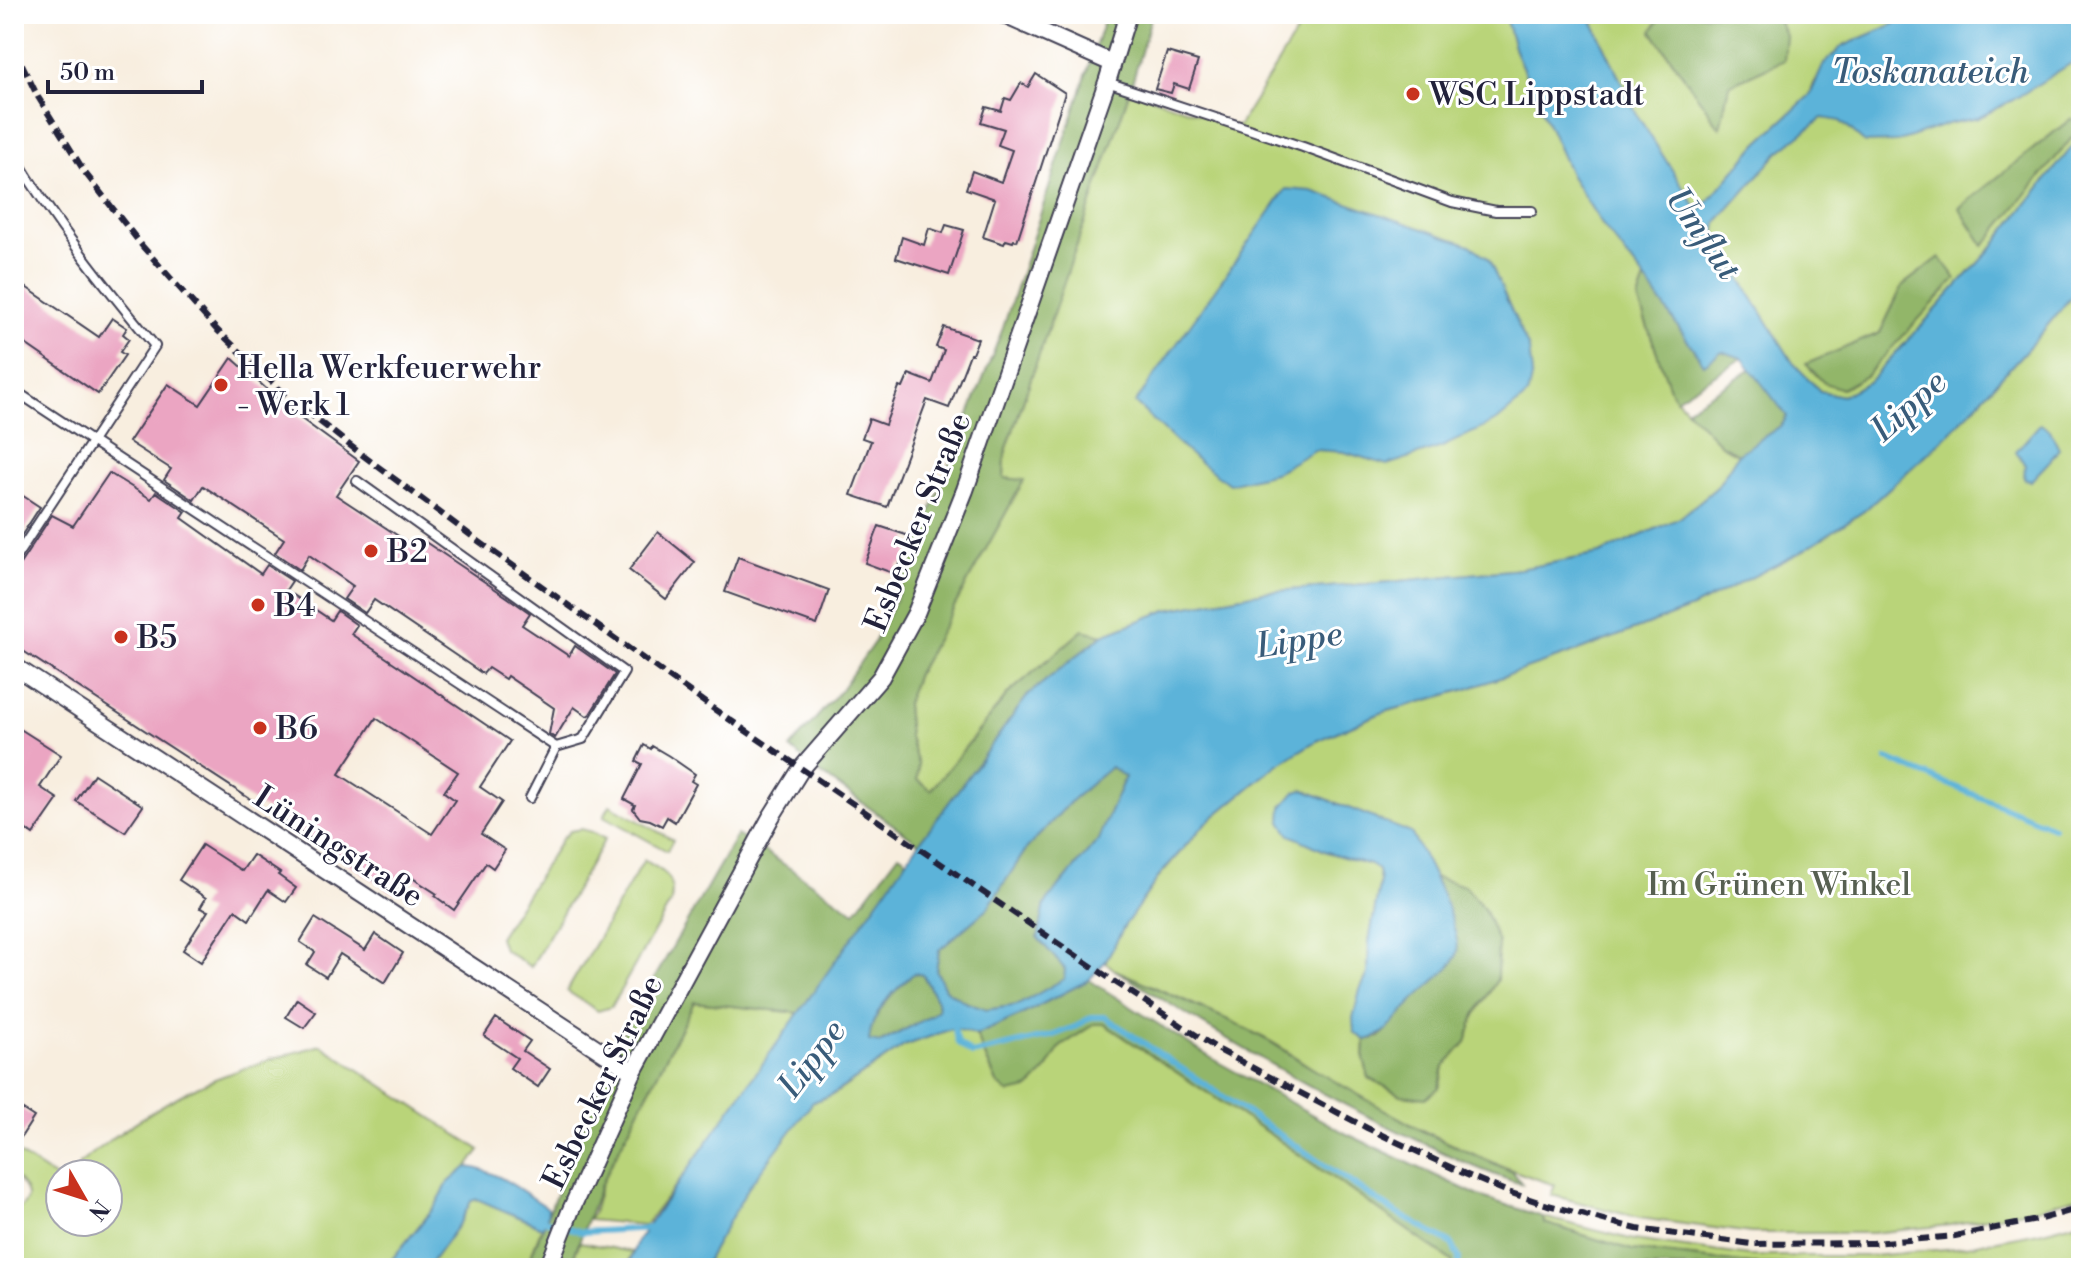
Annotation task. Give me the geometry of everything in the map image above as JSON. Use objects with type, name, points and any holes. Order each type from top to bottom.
[{"type":"street","points":[[1002,14],[1112,63]]},
{"type":"street","name":"Esbecker Straße","points":[[548,1268],[633,1072],[780,802],[801,769],[881,677],[916,613],[965,490],[1128,14]]},
{"type":"street","name":"Lüningstraße","points":[[14,666],[633,1072]]},
{"type":"lane","points":[[1107,82],[1303,147],[1452,202],[1496,211],[1532,211]]},
{"type":"lane","points":[[14,155],[63,230],[155,346],[14,560]]},
{"type":"lane","points":[[14,390],[556,747]]},
{"type":"lane","points":[[357,481],[624,672],[583,739],[556,747],[530,798]]},
{"type":"green space","points":[[1106,14],[1152,14],[1130,90],[1005,454],[1004,478],[1024,480],[917,674],[906,704],[909,737],[918,764],[917,780],[931,790],[1009,693],[1083,630],[1103,635],[1029,694],[919,843],[790,748],[840,691],[875,641],[899,592],[1003,328]]},
{"type":"green space","points":[[1308,14],[1504,14],[1516,53],[1571,176],[1603,226],[1645,279],[1638,300],[1672,394],[1721,445],[1738,454],[1717,487],[1680,518],[1600,554],[1520,569],[1264,592],[1167,610],[1103,635],[1083,630],[1009,693],[931,790],[916,780],[918,764],[909,737],[906,704],[917,674],[1023,481],[1004,478],[1005,454],[1130,90],[1238,127]]},
{"type":"green space","points":[[1589,14],[1662,14],[1652,32],[1720,127],[1728,85],[1786,36],[1775,14],[1917,14],[1841,47],[1813,84],[1810,95],[1757,144],[1699,213],[1637,115]]},
{"type":"green space","points":[[1662,14],[1775,14],[1786,36],[1784,60],[1729,85],[1720,128],[1652,31]]},
{"type":"green space","points":[[2081,57],[2081,136],[1990,250],[1869,382],[1842,396],[1820,391],[1793,363],[1715,237],[1717,222],[1779,152],[1822,117],[1951,123],[1978,118]],"holes":[[[1941,257],[1841,389],[1807,364],[1880,333],[1903,285]]]},
{"type":"green space","points":[[2072,118],[2080,128],[1984,246],[1959,208]]},
{"type":"green space","points":[[1940,257],[1956,279],[1866,376],[1842,389],[1824,383],[1806,364],[1880,333],[1903,285]]},
{"type":"green space","points":[[1645,279],[1703,363],[1722,351],[1742,358],[1676,399],[1638,300]]},
{"type":"green space","name":"Im Grünen Winkel","points":[[2081,285],[2081,437],[2077,437],[2073,476],[2081,480],[2081,1196],[2034,1209],[1951,1225],[1872,1233],[1751,1233],[1639,1218],[1551,1195],[1555,1185],[1494,1163],[1436,1137],[1316,1071],[1266,1039],[1115,970],[1105,962],[1125,925],[1162,873],[1205,824],[1277,765],[1316,741],[1381,713],[1467,689],[1692,608],[1801,552],[1864,511],[1952,431]],"holes":[[[1304,790],[1411,833],[1434,877],[1465,887],[1497,980],[1475,1015],[1466,1042],[1444,1067],[1439,1088],[1364,1060],[1365,1040],[1354,1032],[1360,990],[1368,974],[1369,942],[1380,881],[1378,870],[1327,852]]]},
{"type":"green space","points":[[1752,369],[1787,416],[1782,425],[1738,454],[1721,445],[1686,409]]},
{"type":"green space","points":[[1111,767],[1125,777],[1098,840],[1045,904],[1038,938],[1066,969],[1064,979],[1018,1005],[986,1010],[965,1002],[945,989],[936,970],[939,950],[987,909],[1027,848],[1073,799]]},
{"type":"green space","points":[[610,805],[673,840],[667,851],[604,816]]},
{"type":"green space","points":[[581,829],[605,839],[531,967],[503,949],[499,937],[562,839],[570,831]]},
{"type":"green space","points":[[737,835],[855,912],[899,854],[908,860],[799,1013],[694,1002],[601,1184],[569,1268],[526,1268],[619,1040]]},
{"type":"green space","points":[[644,860],[670,880],[671,902],[611,1007],[598,1011],[567,991]]},
{"type":"green space","points":[[1434,877],[1465,886],[1484,909],[1498,942],[1497,980],[1475,1015],[1466,1042],[1444,1067],[1439,1088],[1425,1098],[1401,1095],[1369,1078],[1364,1060],[1365,1040],[1380,1037],[1411,1002],[1442,896]]},
{"type":"green space","points":[[1115,970],[1235,1023],[1424,1132],[1513,1172],[1522,1184],[1454,1158],[1338,1101],[1225,1038]]},
{"type":"green space","points":[[914,973],[923,975],[937,1001],[938,1010],[879,1043],[868,1041],[879,1012],[891,995]]},
{"type":"green space","points":[[1089,980],[1216,1061],[1347,1134],[1479,1196],[1543,1217],[1544,1223],[1632,1250],[1750,1264],[1893,1266],[1452,1268],[1452,1261],[1104,1024],[1094,1024],[1060,1047],[1045,1072],[1028,1089],[1009,1093],[997,1083],[976,1035]]},
{"type":"green space","points":[[694,1002],[799,1013],[645,1225],[588,1220],[601,1184]]},
{"type":"green space","points":[[1094,1024],[1104,1024],[1274,1137],[1453,1262],[1452,1268],[704,1268],[749,1185],[813,1102],[834,1094],[904,1046],[954,1028],[976,1035],[997,1083],[1045,1072],[1060,1047]]},
{"type":"green space","points":[[321,1045],[480,1150],[467,1167],[448,1183],[436,1205],[385,1268],[14,1268],[14,1211],[25,1203],[27,1195],[14,1176],[14,1151],[44,1171],[44,1238],[124,1238],[124,1158],[87,1158],[179,1096],[254,1065]]},
{"type":"green space","points":[[478,1199],[542,1227],[526,1268],[427,1268],[461,1221],[471,1201]]},
{"type":"green space","points":[[1543,1217],[1634,1240],[1750,1256],[1872,1256],[1956,1248],[2081,1221],[2081,1268],[1750,1264],[1632,1250],[1544,1223]]},
{"type":"green space","points":[[580,1242],[632,1252],[627,1268],[569,1268]]},
{"type":"water","points":[[1504,14],[1589,14],[1637,115],[1699,212],[1757,144],[1810,95],[1823,66],[1841,47],[1917,14],[2081,14],[2081,57],[1978,118],[1951,123],[1896,142],[1865,143],[1840,121],[1822,118],[1779,152],[1717,222],[1715,237],[1793,363],[1820,391],[1842,396],[1869,382],[1922,325],[1990,250],[2081,136],[2081,285],[1952,431],[1864,511],[1801,552],[1692,608],[1467,689],[1381,713],[1316,741],[1277,765],[1205,824],[1162,872],[1125,925],[1105,962],[1089,980],[976,1035],[954,1028],[904,1046],[833,1094],[813,1102],[750,1185],[704,1268],[628,1268],[637,1241],[919,843],[1029,694],[1103,635],[1167,610],[1264,592],[1520,569],[1600,554],[1680,518],[1717,487],[1738,454],[1782,425],[1787,416],[1742,358],[1722,351],[1704,364],[1645,279],[1603,226],[1571,176],[1516,53]],"holes":[[[1111,767],[1125,777],[1098,840],[1045,904],[1038,938],[1065,969],[1064,979],[1018,1005],[986,1010],[965,1002],[945,989],[936,970],[939,950],[987,909],[1027,848],[1073,799]],[[914,973],[923,975],[937,1001],[938,1010],[880,1043],[869,1041],[879,1011]]]},
{"type":"water","points":[[1286,189],[1312,191],[1470,245],[1488,258],[1529,349],[1532,374],[1527,396],[1497,421],[1442,447],[1387,465],[1344,452],[1315,450],[1274,473],[1229,484],[1188,453],[1135,403]]},
{"type":"water","points":[[2040,424],[2050,430],[2059,448],[2031,481],[2024,479],[2025,465],[2016,451]]},
{"type":"water","points":[[1304,790],[1411,833],[1450,916],[1457,948],[1452,964],[1386,1031],[1373,1038],[1365,1040],[1354,1032],[1353,1018],[1360,990],[1368,974],[1369,942],[1380,881],[1378,870],[1290,835],[1281,822],[1282,807],[1295,792]]},
{"type":"water","points":[[467,1167],[499,1177],[548,1208],[547,1221],[542,1227],[477,1199],[471,1201],[461,1221],[427,1268],[385,1268],[436,1205],[448,1183]]},
{"type":"building","points":[[1167,52],[1198,61],[1189,89],[1174,84],[1171,93],[1155,89]]},
{"type":"building","points":[[1036,74],[1065,93],[1017,241],[1006,240],[1004,244],[983,237],[995,199],[966,189],[972,171],[1001,182],[1012,150],[998,145],[1004,129],[981,122],[986,107],[1001,111],[1005,98],[1011,100],[1021,83],[1028,87]]},
{"type":"building","points":[[946,225],[964,230],[949,275],[896,258],[902,237],[924,245],[929,228],[943,233]]},
{"type":"building","points":[[14,279],[99,337],[112,318],[127,328],[123,334],[129,339],[120,352],[125,355],[98,394],[14,336]]},
{"type":"building","points":[[944,327],[978,339],[949,408],[927,400],[887,507],[851,495],[871,441],[862,438],[869,419],[885,425],[899,387],[903,388],[909,374],[932,383],[944,350],[936,347]]},
{"type":"building","name":"B2","points":[[232,358],[292,412],[359,461],[336,495],[415,547],[421,539],[507,597],[530,613],[522,625],[569,656],[575,646],[615,674],[590,714],[587,716],[574,707],[555,738],[549,734],[554,708],[507,676],[505,679],[488,668],[483,674],[374,600],[365,613],[344,599],[353,586],[309,555],[300,570],[275,553],[284,539],[203,486],[194,500],[164,480],[171,469],[129,442],[168,384],[200,405]]},
{"type":"building","points":[[109,473],[151,499],[156,492],[186,512],[182,518],[261,574],[267,565],[292,581],[286,590],[331,620],[337,611],[357,625],[351,634],[510,741],[480,787],[502,802],[481,834],[505,850],[493,868],[486,863],[454,910],[435,896],[437,894],[406,874],[394,893],[14,645],[14,567],[20,564],[52,515],[73,526]],"holes":[[[376,718],[458,772],[444,792],[455,800],[432,834],[339,774]]]},
{"type":"building","points":[[14,490],[40,507],[14,547]]},
{"type":"building","points":[[879,526],[909,536],[905,548],[909,549],[903,565],[899,564],[895,574],[865,563]]},
{"type":"building","points":[[658,532],[695,562],[666,599],[629,570]]},
{"type":"building","points":[[738,557],[829,590],[817,625],[725,592]]},
{"type":"building","points":[[14,725],[61,755],[40,787],[58,799],[33,835],[25,829],[14,845]]},
{"type":"building","points":[[644,745],[651,749],[652,746],[695,774],[691,781],[696,784],[675,822],[667,817],[662,826],[640,818],[633,809],[635,805],[624,799],[642,764],[636,761]]},
{"type":"building","points":[[94,774],[143,806],[125,832],[76,801]]},
{"type":"building","points":[[202,845],[242,871],[253,855],[296,888],[286,902],[268,890],[249,920],[235,910],[201,962],[183,950],[208,911],[200,908],[206,898],[179,880]]},
{"type":"building","points":[[315,918],[365,950],[375,934],[403,953],[385,983],[340,954],[326,977],[307,965],[315,952],[300,942]]},
{"type":"building","points":[[297,999],[316,1012],[304,1028],[286,1017]]},
{"type":"building","points":[[496,1018],[530,1041],[523,1051],[550,1069],[538,1087],[510,1068],[517,1058],[484,1036]]},
{"type":"building","points":[[14,1104],[34,1117],[14,1148]]},
{"type":"waterway","points":[[1887,759],[2053,827]]},
{"type":"waterway","points":[[954,1028],[958,1043],[972,1054],[1054,1035],[1091,1017],[1105,1017],[1393,1211],[1452,1244],[1459,1258],[1458,1268]]},
{"type":"waterway","points":[[547,1221],[582,1232],[653,1228]]},
{"type":"railway","points":[[14,48],[38,97],[86,174],[143,247],[216,329],[287,396],[477,540],[711,707],[1219,1050],[1367,1128],[1465,1174],[1548,1205],[1637,1229],[1752,1244],[1873,1243],[1955,1236],[2081,1208]]},
{"type":"place","name":"WSC Lippstadt","points":[[1413,94]]},
{"type":"place","name":"Hella Werkfeuerwehr - Werk 1","points":[[221,385]]},
{"type":"place","name":"B2","points":[[371,551]]},
{"type":"place","name":"B4","points":[[258,605]]},
{"type":"place","name":"B5","points":[[121,637]]},
{"type":"place","name":"B6","points":[[260,728]]},
{"type":"water label","name":"Toskanateich","points":[[1930,71]]},
{"type":"water label","name":"Umflut","points":[[1704,233]]},
{"type":"water label","name":"Lippe","points":[[1908,405]]},
{"type":"water label","name":"Lippe","points":[[1299,639]]},
{"type":"water label","name":"Lippe","points":[[811,1058]]}]
